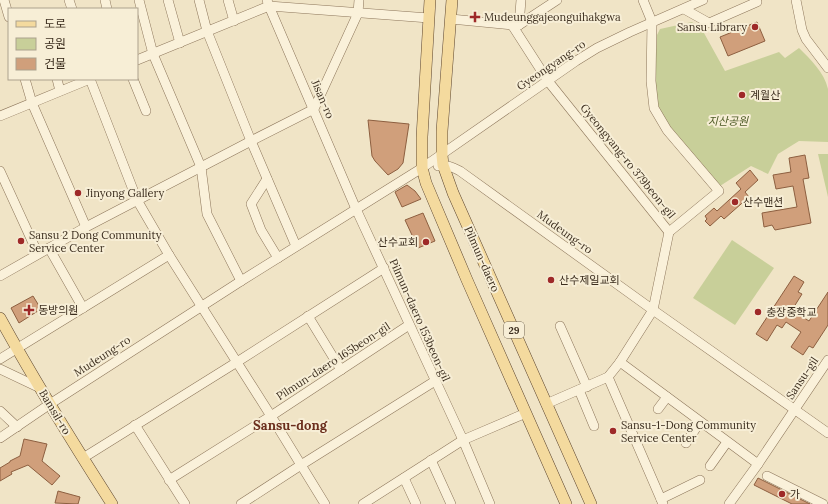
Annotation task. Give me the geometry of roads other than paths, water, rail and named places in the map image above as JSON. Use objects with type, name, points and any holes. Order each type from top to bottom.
[{"type":"main road","name":"Pilmun-daero","points":[[430,0],[422,137],[422,168],[426,183],[566,504]]},
{"type":"main road","name":"Pilmun-daero","points":[[452,0],[442,131],[442,160],[453,193],[591,504]]},
{"type":"main road","name":"Bamsil-ro","points":[[0,318],[40,388],[112,504]]},
{"type":"street","points":[[4,0],[8,14]]},
{"type":"street","points":[[139,0],[153,54],[201,166],[207,214],[241,281]]},
{"type":"street","points":[[168,0],[180,43]]},
{"type":"street","points":[[199,0],[207,31],[250,141],[296,246]]},
{"type":"street","points":[[228,0],[234,21]]},
{"type":"street","points":[[0,276],[137,200],[314,109],[358,13],[359,0]]},
{"type":"street","points":[[516,25],[521,0]]},
{"type":"street","points":[[451,19],[516,25],[557,0]]},
{"type":"street","points":[[643,0],[652,22],[651,81],[654,108],[667,130],[719,191],[670,232]]},
{"type":"street","name":"Gyeongyang-ro","points":[[422,168],[442,160],[548,81],[597,48],[703,0]]},
{"type":"street","points":[[796,0],[802,30],[806,40],[828,68]]},
{"type":"street","points":[[684,9],[709,23],[757,2]]},
{"type":"street","points":[[138,60],[234,21],[268,3],[296,4],[358,13],[429,18]]},
{"type":"street","name":"Jisan-ro","points":[[268,3],[356,209]]},
{"type":"street","name":"Gyeongyang-ro 379beon-gil","points":[[516,25],[548,81],[670,232],[653,310]]},
{"type":"street","points":[[26,80],[32,103],[86,228]]},
{"type":"street","points":[[57,80],[60,91]]},
{"type":"street","points":[[0,116],[88,80]]},
{"type":"street","points":[[90,80],[137,200],[201,307],[325,504]]},
{"type":"street","points":[[133,80],[146,111]]},
{"type":"street","name":"Mudeung-ro","points":[[442,160],[460,171],[653,310],[828,433]]},
{"type":"street","name":"Mudeung-ro","points":[[0,438],[241,281],[422,168]]},
{"type":"street","points":[[0,171],[38,254]]},
{"type":"street","points":[[267,179],[251,204],[261,230],[278,258]]},
{"type":"street","name":"Pilmun-daero 153beon-gil","points":[[356,209],[463,440],[490,504]]},
{"type":"street","points":[[49,248],[83,308]]},
{"type":"street","points":[[0,359],[169,255]]},
{"type":"street","points":[[83,458],[384,268]]},
{"type":"street","points":[[546,404],[608,377],[620,362],[653,310]]},
{"type":"street","points":[[308,316],[341,370]]},
{"type":"street","name":"Pilmun-daero 165beon-gil","points":[[169,480],[271,416],[409,325]]},
{"type":"street","points":[[560,326],[583,388],[594,426]]},
{"type":"street","name":"Sansu-gil","points":[[729,504],[758,464],[828,360]]},
{"type":"street","points":[[620,362],[758,464]]},
{"type":"street","points":[[0,369],[40,388]]},
{"type":"street","points":[[608,377],[662,501],[700,480]]},
{"type":"street","points":[[241,504],[435,381]]},
{"type":"street","points":[[658,409],[667,397]]},
{"type":"street","points":[[0,411],[17,427]]},
{"type":"street","points":[[363,504],[463,440],[526,413]]},
{"type":"street","points":[[686,443],[700,422]]},
{"type":"street","points":[[135,425],[184,504]]},
{"type":"street","points":[[710,466],[727,442]]},
{"type":"street","points":[[431,460],[451,504]]},
{"type":"street","points":[[768,476],[823,504]]},
{"type":"street","points":[[404,478],[416,504]]},
{"type":"place","name":"Mudeunggajeonguihakgwa","points":[[475,17]]},
{"type":"place","name":"Sansu Library","points":[[755,27]]},
{"type":"place","name":"계월산","points":[[742,95]]},
{"type":"place","name":"Jinyong Gallery","points":[[78,193]]},
{"type":"place","name":"산수맨션","points":[[735,202]]},
{"type":"place","name":"Sansu 2 Dong Community Service Center","points":[[21,241]]},
{"type":"place","name":"산수교회","points":[[426,242]]},
{"type":"place","name":"산수제일교회","points":[[551,280]]},
{"type":"place","name":"동방의원","points":[[29,310]]},
{"type":"place","name":"충장중학교","points":[[758,312]]},
{"type":"place","name":"Sansu-1-Dong Community Service Center","points":[[613,431]]},
{"type":"place","name":"가","points":[[782,494]]},
{"type":"district","name":"Sansu-dong","points":[[290,425]]},
{"type":"park label","name":"지산공원","points":[[728,121]]}]
